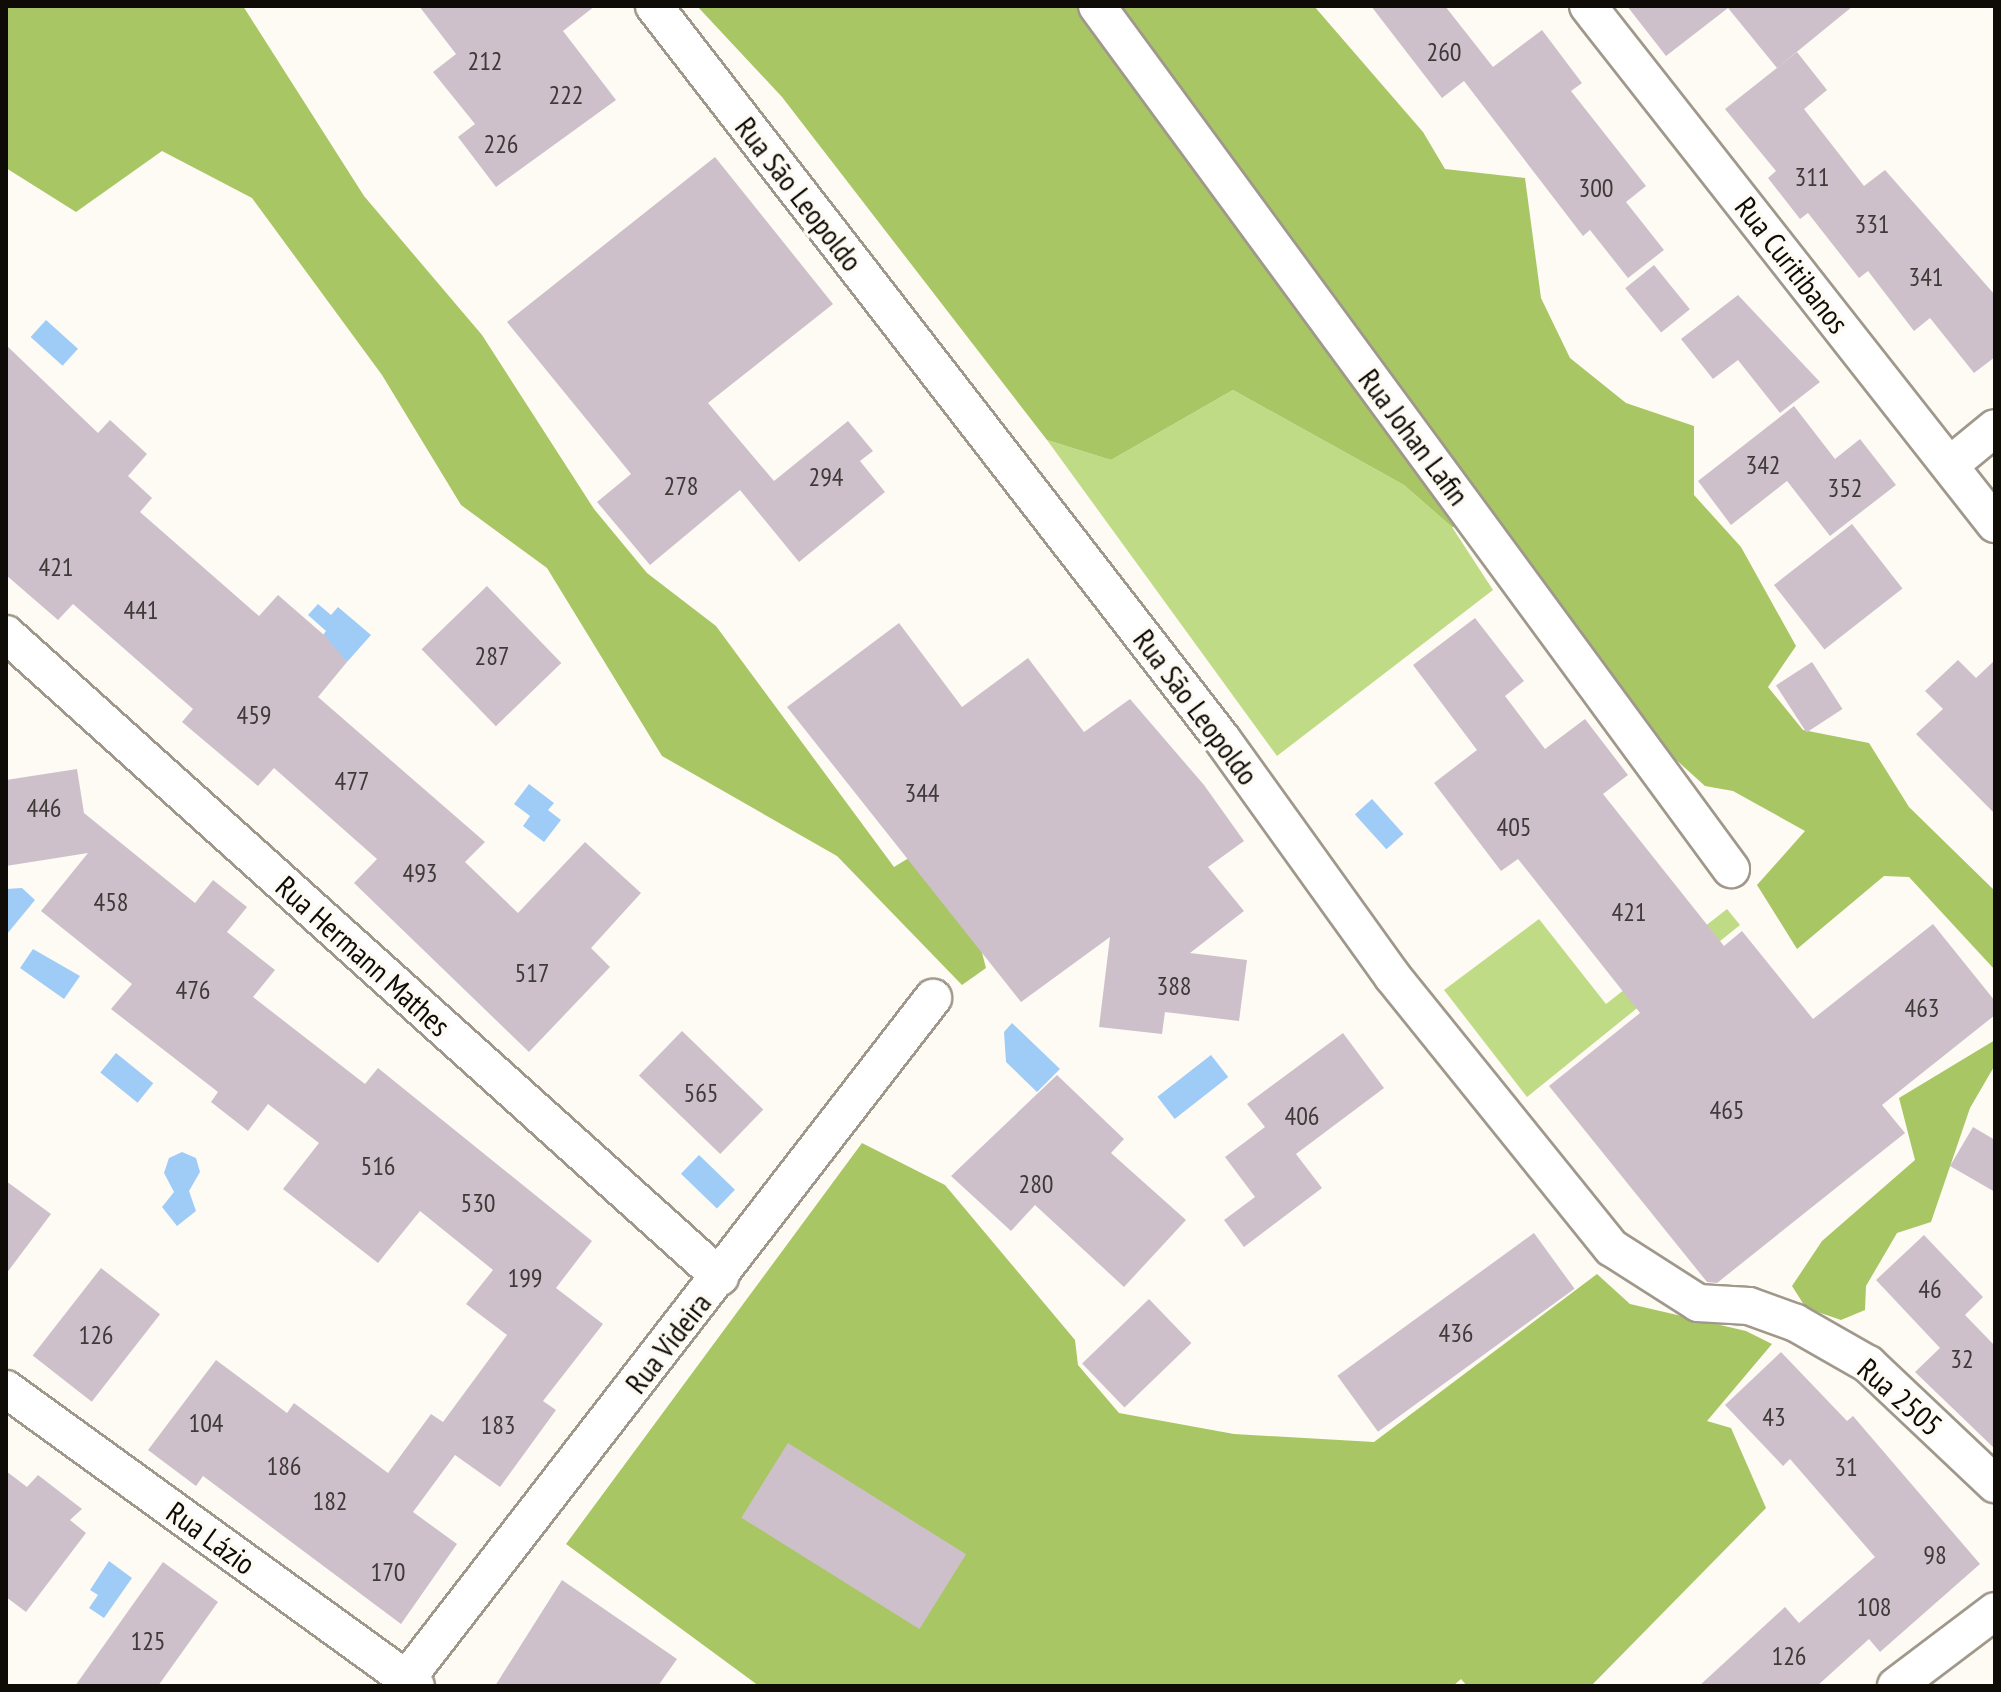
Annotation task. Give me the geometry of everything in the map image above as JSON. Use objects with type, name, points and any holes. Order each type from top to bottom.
[{"type":"street","name":"Rua São Leopoldo","points":[[654,6],[1222,739],[1393,977],[1612,1248],[1698,1303],[1749,1306],[1796,1323]]},
{"type":"street","name":"Rua Johan Lafin","points":[[1097,6],[1731,869]]},
{"type":"street","name":"Rua Curitibanos","points":[[1588,6],[1995,524]]},
{"type":"street","points":[[1950,465],[1995,428]]},
{"type":"street","name":"Rua Hermann Mathes","points":[[6,634],[720,1277]]},
{"type":"street","name":"Rua Videira","points":[[408,1684],[933,998]]},
{"type":"street","name":"Rua 2505","points":[[1796,1323],[1868,1364],[1995,1484]]},
{"type":"street","name":"Rua Lázio","points":[[6,1389],[408,1684]]},
{"type":"street","points":[[1896,1686],[1995,1611]]},
{"type":"green space","points":[[6,6],[243,6],[364,196],[482,335],[594,509],[647,573],[716,626],[894,867],[912,856],[980,945],[986,968],[962,985],[837,856],[662,756],[547,568],[461,505],[382,375],[252,198],[162,151],[76,212],[6,168]]},
{"type":"green space","points":[[697,6],[1314,6],[1423,132],[1445,169],[1525,178],[1541,298],[1570,358],[1626,403],[1694,426],[1694,495],[1741,547],[1796,646],[1768,687],[1803,730],[1869,743],[1909,807],[1995,891],[1995,970],[1909,877],[1884,876],[1797,949],[1757,885],[1805,831],[1733,791],[1705,786],[1642,729],[1499,530],[1452,527],[1404,485],[1233,390],[1111,460],[1047,440],[782,97]]},
{"type":"green space","points":[[1233,390],[1404,485],[1452,527],[1493,590],[1277,756],[1047,440],[1111,460]]},
{"type":"green space","points":[[1727,909],[1740,925],[1527,1097],[1444,990],[1539,919],[1606,1004]]},
{"type":"green space","points":[[1995,1040],[1995,1065],[1970,1108],[1931,1222],[1897,1233],[1866,1286],[1865,1310],[1841,1320],[1806,1308],[1792,1286],[1822,1241],[1915,1160],[1899,1098]]},
{"type":"green space","points":[[862,1143],[945,1185],[1075,1340],[1078,1365],[1119,1413],[1234,1434],[1374,1442],[1597,1274],[1630,1304],[1746,1331],[1772,1344],[1707,1421],[1731,1428],[1766,1508],[1591,1686],[1467,1686],[1461,1679],[1453,1686],[759,1686],[566,1544]]},
{"type":"water","points":[[46,320],[78,349],[63,366],[31,337]]},
{"type":"water","points":[[318,604],[331,615],[338,607],[371,635],[347,662],[320,639],[326,631],[308,615]]},
{"type":"water","points":[[529,784],[554,803],[548,810],[561,820],[544,842],[523,826],[530,816],[514,804]]},
{"type":"water","points":[[1372,799],[1403,834],[1386,849],[1355,814]]},
{"type":"water","points":[[22,888],[35,900],[7,934],[6,889]]},
{"type":"water","points":[[33,949],[80,976],[64,999],[20,968]]},
{"type":"water","points":[[1012,1023],[1060,1069],[1037,1092],[1006,1062],[1004,1032]]},
{"type":"water","points":[[116,1053],[153,1083],[138,1103],[100,1072]]},
{"type":"water","points":[[1211,1055],[1228,1077],[1175,1119],[1157,1097]]},
{"type":"water","points":[[182,1152],[196,1158],[200,1172],[189,1191],[196,1211],[177,1226],[162,1207],[174,1192],[164,1173],[169,1158]]},
{"type":"water","points":[[699,1155],[735,1190],[717,1208],[681,1174]]},
{"type":"water","points":[[109,1561],[132,1578],[104,1618],[89,1608],[98,1595],[90,1590]]},
{"type":"building","points":[[419,6],[595,6],[563,31],[616,100],[496,187],[458,137],[475,124],[433,72],[456,54]]},
{"type":"building","points":[[1371,6],[1445,6],[1493,67],[1542,30],[1582,83],[1571,91],[1646,186],[1626,202],[1664,250],[1628,278],[1590,230],[1583,236],[1464,81],[1442,98]]},
{"type":"building","points":[[1627,6],[1853,6],[1777,68],[1728,8],[1666,56]]},
{"type":"building","points":[[1797,52],[1827,90],[1804,109],[1864,186],[1885,170],[1995,295],[1995,357],[1974,373],[1930,318],[1914,331],[1868,271],[1859,278],[1808,213],[1800,219],[1768,178],[1776,171],[1725,109]]},
{"type":"building","points":[[715,157],[833,304],[708,403],[774,481],[848,421],[873,451],[860,461],[885,492],[799,562],[740,490],[650,565],[597,502],[631,474],[507,322]]},
{"type":"building","points":[[1654,265],[1690,309],[1661,333],[1625,288]]},
{"type":"building","points":[[1738,295],[1820,382],[1780,413],[1738,360],[1713,379],[1681,339]]},
{"type":"building","points":[[6,345],[98,433],[110,420],[147,454],[128,476],[152,498],[140,512],[259,616],[278,595],[324,635],[347,662],[318,697],[485,842],[465,862],[518,913],[585,842],[641,893],[591,948],[610,967],[529,1052],[354,883],[377,859],[274,768],[258,786],[182,722],[193,709],[73,604],[58,620],[6,575]]},
{"type":"building","points":[[1794,406],[1835,459],[1860,439],[1896,485],[1830,536],[1787,481],[1731,525],[1698,481]]},
{"type":"building","points":[[1852,524],[1902,589],[1824,650],[1774,585]]},
{"type":"building","points":[[487,586],[561,663],[496,726],[422,649]]},
{"type":"building","points":[[1475,618],[1524,681],[1505,696],[1545,749],[1585,719],[1628,775],[1603,794],[1724,946],[1742,931],[1813,1019],[1933,924],[1995,1001],[1995,1015],[1882,1105],[1905,1133],[1717,1283],[1707,1282],[1549,1086],[1640,1013],[1518,859],[1501,871],[1434,783],[1477,750],[1413,665]]},
{"type":"building","points":[[899,623],[962,707],[1028,658],[1084,732],[1130,699],[1204,785],[1244,841],[1208,867],[1244,911],[1190,953],[1247,960],[1239,1021],[1165,1012],[1162,1034],[1099,1027],[1110,937],[1021,1002],[787,707]]},
{"type":"building","points":[[1958,660],[1976,678],[1995,660],[1995,814],[1916,734],[1943,709],[1925,691]]},
{"type":"building","points":[[1812,662],[1842,709],[1806,732],[1776,685]]},
{"type":"building","points":[[77,769],[84,813],[195,903],[213,880],[247,907],[227,932],[275,970],[253,997],[365,1084],[378,1068],[592,1241],[556,1288],[603,1324],[543,1401],[556,1410],[500,1487],[455,1455],[413,1512],[457,1544],[401,1624],[203,1476],[196,1486],[148,1450],[216,1360],[287,1413],[294,1403],[388,1473],[431,1414],[443,1422],[507,1335],[466,1304],[493,1270],[420,1211],[378,1263],[283,1189],[319,1143],[268,1104],[248,1131],[211,1102],[218,1092],[111,1009],[132,984],[41,911],[88,853],[6,866],[6,780]]},
{"type":"building","points":[[682,1031],[763,1109],[720,1154],[639,1076]]},
{"type":"building","points":[[1343,1033],[1384,1088],[1296,1154],[1322,1188],[1244,1247],[1224,1220],[1255,1197],[1225,1157],[1265,1127],[1247,1104]]},
{"type":"building","points":[[1057,1075],[1124,1139],[1111,1153],[1186,1220],[1124,1287],[1035,1205],[1011,1231],[951,1176]]},
{"type":"building","points":[[1973,1127],[1995,1140],[1995,1192],[1950,1166]]},
{"type":"building","points":[[6,1181],[51,1214],[6,1274]]},
{"type":"building","points":[[1534,1233],[1575,1289],[1378,1432],[1337,1376]]},
{"type":"building","points":[[1924,1235],[1983,1297],[1965,1315],[1995,1346],[1995,1449],[1915,1372],[1940,1348],[1876,1280]]},
{"type":"building","points":[[101,1268],[160,1314],[92,1402],[33,1355]]},
{"type":"building","points":[[1149,1299],[1191,1343],[1124,1407],[1082,1364]]},
{"type":"building","points":[[1781,1352],[1847,1421],[1853,1416],[1980,1564],[1880,1652],[1869,1639],[1817,1686],[1699,1686],[1785,1607],[1799,1623],[1875,1557],[1790,1459],[1783,1466],[1725,1405]]},
{"type":"building","points":[[788,1443],[966,1554],[919,1629],[741,1518]]},
{"type":"building","points":[[6,1471],[27,1487],[38,1475],[82,1509],[70,1520],[86,1533],[26,1612],[6,1597]]},
{"type":"building","points":[[163,1562],[218,1602],[158,1686],[75,1686]]},
{"type":"building","points":[[562,1580],[677,1659],[658,1686],[495,1686]]}]
